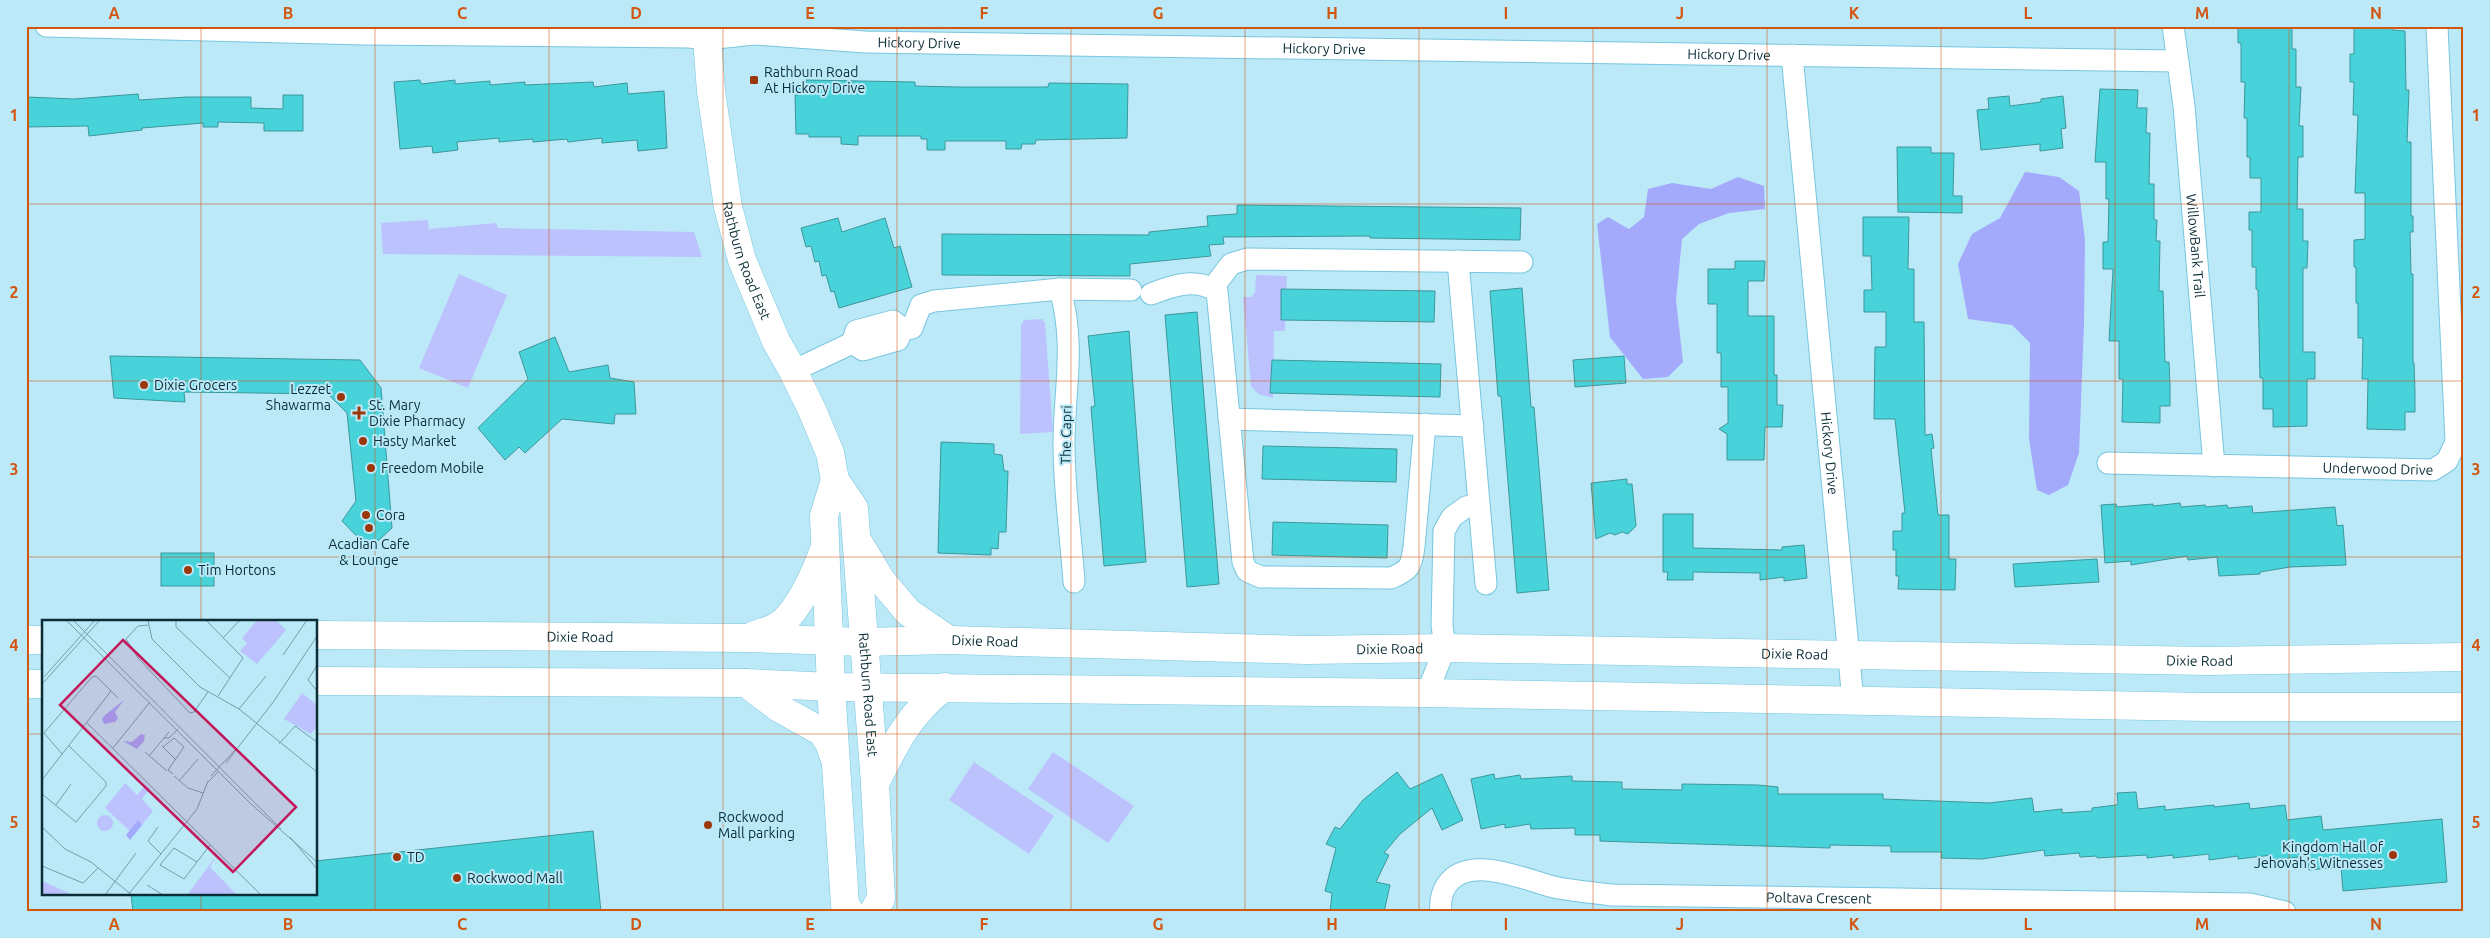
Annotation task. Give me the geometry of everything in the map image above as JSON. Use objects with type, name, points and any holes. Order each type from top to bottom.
[{"type":"main road","name":"Rathburn Road East","points":[[707,33],[712,92],[728,207],[742,260],[776,341],[793,371],[830,453],[836,480],[854,508],[875,784],[881,899],[873,912]]},
{"type":"main road","points":[[836,480],[824,516],[831,687],[845,905],[850,912]]},
{"type":"main road","points":[[856,540],[882,580],[908,612],[950,640]]},
{"type":"main road","points":[[747,638],[775,627],[784,620],[808,586],[825,544]]},
{"type":"main road","name":"Dixie Road","points":[[318,635],[747,638],[829,642],[950,640],[1307,650],[1443,636],[1848,654],[2208,661],[2464,657]]},
{"type":"main road","points":[[26,640],[42,640]]},
{"type":"main road","points":[[318,681],[746,683],[831,687],[944,687],[1326,694],[1427,693],[2206,707],[2464,707]]},
{"type":"main road","points":[[746,683],[779,708],[822,732],[829,743],[836,764]]},
{"type":"main road","points":[[26,684],[42,684]]},
{"type":"main road","points":[[875,784],[911,717],[926,701],[944,687]]},
{"type":"street","name":"Hickory Drive","points":[[46,26],[688,37],[707,33],[754,34],[865,42],[2178,61]]},
{"type":"street","name":"WillowBank Trail","points":[[2173,26],[2184,106],[2214,466]]},
{"type":"street","name":"Underwood Drive","points":[[2108,463],[2433,470],[2447,461],[2456,442],[2437,26]]},
{"type":"street","name":"Hickory Drive","points":[[1792,55],[1853,701]]},
{"type":"street","points":[[1218,280],[1231,264],[1247,258],[1522,262]]},
{"type":"street","points":[[1458,261],[1486,584]]},
{"type":"street","points":[[793,371],[852,343],[863,350],[898,340],[903,329],[912,328],[921,305],[934,300],[1060,290],[1141,292],[1180,283],[1208,286],[1217,291],[1243,562],[1247,570],[1261,577],[1391,578],[1406,572],[1411,565],[1414,547],[1426,424]]},
{"type":"street","name":"The Capri","points":[[1060,290],[1067,315],[1070,350],[1064,446],[1074,582]]},
{"type":"street","points":[[1229,419],[1473,426]]},
{"type":"street","points":[[1427,693],[1443,636],[1444,532],[1452,518],[1466,506],[1480,505]]},
{"type":"street","name":"Poltava Crescent","points":[[1441,912],[1442,893],[1451,880],[1465,871],[1483,869],[1559,888],[1612,895],[2250,904],[2285,912]]},
{"type":"shaded area","points":[[2025,172],[2059,177],[2079,191],[2085,240],[2079,453],[2068,485],[2049,495],[2037,490],[2029,439],[2030,343],[2012,325],[1968,319],[1958,264],[1972,234],[2000,218]]},
{"type":"shaded area","points":[[1738,177],[1764,186],[1765,209],[1729,213],[1699,224],[1682,239],[1676,300],[1683,362],[1668,377],[1643,379],[1610,337],[1597,224],[1608,217],[1629,229],[1644,217],[1648,189],[1672,183],[1711,189]]},
{"type":"shaded area","points":[[428,220],[429,229],[496,223],[498,228],[694,232],[702,257],[383,254],[381,223]]},
{"type":"shaded area","points":[[459,274],[507,295],[468,388],[419,368]]},
{"type":"shaded area","points":[[1256,275],[1287,276],[1285,331],[1274,331],[1273,398],[1258,394],[1251,386],[1243,297],[1251,297],[1255,293]]},
{"type":"shaded area","points":[[1042,319],[1045,323],[1053,432],[1020,434],[1021,325],[1024,320]]},
{"type":"shaded area","points":[[1053,752],[1134,806],[1108,843],[1028,789]]},
{"type":"shaded area","points":[[974,762],[1054,816],[1029,854],[949,800]]},
{"type":"building","points":[[2238,26],[2292,26],[2292,49],[2296,49],[2296,87],[2301,87],[2299,126],[2303,126],[2303,157],[2298,157],[2297,209],[2303,209],[2303,241],[2308,241],[2307,268],[2303,268],[2303,352],[2315,352],[2315,379],[2307,379],[2307,426],[2273,427],[2273,409],[2263,409],[2263,378],[2260,378],[2258,290],[2256,289],[2256,267],[2252,267],[2252,230],[2249,230],[2249,212],[2261,212],[2261,178],[2250,178],[2250,157],[2247,157],[2247,118],[2244,118],[2245,82],[2241,82],[2241,43],[2238,43]]},
{"type":"building","points":[[2354,26],[2392,26],[2392,30],[2405,31],[2406,90],[2409,90],[2407,142],[2411,142],[2411,216],[2413,216],[2413,232],[2410,232],[2411,274],[2413,274],[2415,412],[2405,412],[2405,430],[2367,429],[2368,379],[2362,379],[2363,338],[2358,338],[2356,267],[2354,267],[2354,240],[2365,239],[2365,193],[2355,193],[2358,115],[2353,115],[2354,82],[2350,82],[2350,54],[2354,54]]},
{"type":"building","points":[[420,80],[421,84],[455,80],[455,84],[490,81],[490,85],[525,82],[525,85],[593,82],[594,87],[627,83],[628,94],[664,91],[667,148],[638,151],[637,140],[602,143],[602,138],[568,142],[567,139],[533,142],[533,139],[499,142],[499,138],[457,142],[458,150],[433,153],[432,146],[400,149],[394,82]]},
{"type":"building","points":[[806,80],[915,82],[915,86],[957,87],[1048,87],[1049,83],[1128,84],[1127,138],[1036,140],[1035,144],[1022,144],[1021,149],[1006,149],[1006,141],[945,141],[945,150],[927,150],[927,139],[921,139],[921,136],[858,136],[858,145],[841,144],[841,137],[809,137],[809,134],[796,134],[795,95],[798,95],[798,85],[806,85]]},
{"type":"building","points":[[2100,89],[2138,90],[2137,108],[2147,108],[2146,133],[2150,133],[2149,184],[2154,184],[2154,220],[2157,220],[2156,241],[2160,241],[2159,291],[2163,291],[2165,362],[2169,362],[2170,386],[2170,406],[2160,406],[2160,423],[2122,422],[2123,379],[2119,379],[2119,341],[2109,341],[2113,269],[2103,269],[2103,242],[2108,242],[2109,199],[2106,199],[2106,162],[2095,162]]},
{"type":"building","points":[[138,94],[139,100],[187,97],[251,97],[251,108],[283,109],[283,95],[303,95],[303,131],[264,131],[264,123],[218,122],[218,127],[203,127],[203,123],[142,128],[142,130],[89,136],[88,126],[27,127],[27,97],[74,99]]},
{"type":"building","points":[[2009,96],[2010,106],[2041,102],[2041,99],[2063,96],[2066,128],[2061,129],[2063,148],[2040,151],[2040,144],[1981,150],[1977,110],[1989,109],[1988,98]]},
{"type":"building","points":[[1897,147],[1931,147],[1931,153],[1954,153],[1953,196],[1962,196],[1962,213],[1898,212]]},
{"type":"building","points":[[1237,205],[1521,208],[1520,240],[1370,238],[1370,236],[1223,237],[1224,244],[1209,245],[1211,256],[1130,264],[1130,276],[942,275],[942,234],[1149,235],[1149,232],[1208,226],[1207,216],[1237,214]]},
{"type":"building","points":[[1863,217],[1909,217],[1908,269],[1914,269],[1914,322],[1924,322],[1925,435],[1932,434],[1934,448],[1931,449],[1938,515],[1949,515],[1949,559],[1956,559],[1955,590],[1898,589],[1899,576],[1896,576],[1896,550],[1893,550],[1893,531],[1902,531],[1902,513],[1905,513],[1895,419],[1874,419],[1875,347],[1886,347],[1886,312],[1864,312],[1864,290],[1872,290],[1871,256],[1863,256]]},
{"type":"building","points":[[838,218],[842,232],[885,218],[894,248],[900,246],[912,287],[839,308],[834,291],[831,292],[826,275],[822,276],[819,261],[815,262],[811,246],[806,247],[801,228]]},
{"type":"building","points":[[1735,261],[1765,261],[1764,281],[1748,281],[1748,316],[1774,316],[1774,375],[1777,375],[1777,405],[1783,405],[1782,427],[1765,427],[1764,460],[1727,460],[1727,434],[1719,429],[1728,423],[1728,387],[1721,387],[1721,353],[1717,353],[1717,304],[1708,304],[1708,269],[1735,269]]},
{"type":"building","points":[[1522,288],[1531,407],[1534,407],[1549,590],[1517,593],[1501,396],[1498,396],[1490,291]]},
{"type":"building","points":[[1281,289],[1435,291],[1434,322],[1281,320]]},
{"type":"building","points":[[1197,312],[1219,584],[1187,587],[1165,315]]},
{"type":"building","points":[[1129,331],[1146,562],[1104,566],[1091,407],[1095,406],[1088,336]]},
{"type":"building","points":[[555,337],[569,372],[608,365],[610,378],[634,382],[636,414],[615,414],[614,424],[562,419],[525,453],[519,447],[505,460],[478,428],[528,379],[519,352]]},
{"type":"building","points":[[110,356],[360,360],[381,388],[392,528],[369,549],[342,521],[356,501],[347,413],[328,394],[184,392],[185,402],[114,398]]},
{"type":"building","points":[[1624,356],[1626,383],[1575,387],[1573,360]]},
{"type":"building","points":[[1272,360],[1441,364],[1440,397],[1270,393]]},
{"type":"building","points":[[941,442],[994,444],[994,454],[1002,455],[1004,471],[1008,471],[1006,532],[999,532],[998,549],[991,548],[991,555],[938,553]]},
{"type":"building","points":[[1263,446],[1397,449],[1396,482],[1262,479]]},
{"type":"building","points":[[1627,479],[1627,484],[1632,484],[1636,526],[1628,534],[1622,532],[1615,535],[1610,533],[1596,539],[1591,483]]},
{"type":"building","points":[[2180,503],[2181,507],[2227,505],[2228,508],[2252,506],[2253,513],[2335,507],[2337,526],[2343,525],[2346,565],[2290,567],[2260,572],[2260,574],[2219,576],[2217,557],[2188,560],[2187,556],[2131,565],[2131,561],[2105,563],[2101,505],[2116,504],[2117,507]]},
{"type":"building","points":[[1663,514],[1693,514],[1693,548],[1782,550],[1782,547],[1804,545],[1807,578],[1784,581],[1784,577],[1760,580],[1760,573],[1693,572],[1693,580],[1667,580],[1668,572],[1663,572]]},
{"type":"building","points":[[1273,522],[1388,525],[1387,558],[1272,555]]},
{"type":"building","name":"Tim Hortons","points":[[161,553],[214,553],[214,586],[161,586]]},
{"type":"building","points":[[2097,559],[2099,582],[2015,587],[2013,564]]},
{"type":"building","points":[[1397,772],[1410,789],[1442,774],[1463,820],[1442,830],[1432,808],[1400,834],[1384,853],[1389,855],[1376,882],[1390,885],[1384,912],[1330,912],[1332,893],[1325,891],[1336,848],[1326,844],[1335,827],[1340,829],[1363,800]]},
{"type":"building","points":[[1494,774],[1495,779],[1520,775],[1521,779],[1572,776],[1572,781],[1622,782],[1622,789],[1682,790],[1682,784],[1758,785],[1778,787],[1778,794],[1883,794],[1883,799],[1989,803],[2032,798],[2034,812],[2062,809],[2062,813],[2092,811],[2092,808],[2116,805],[2118,804],[2117,793],[2136,792],[2138,809],[2165,806],[2165,810],[2249,803],[2250,809],[2285,805],[2287,820],[2321,816],[2323,830],[2442,819],[2447,882],[2343,891],[2341,867],[2309,870],[2307,856],[2273,860],[2272,855],[2238,859],[2238,856],[2209,860],[2209,854],[2173,858],[2173,855],[2147,858],[2147,855],[2097,858],[2097,856],[2080,857],[2079,853],[2045,856],[2044,850],[1982,859],[1941,858],[1942,852],[1891,852],[1891,846],[1830,845],[1830,848],[1600,841],[1600,835],[1575,835],[1575,828],[1531,829],[1530,824],[1505,828],[1505,824],[1481,829],[1471,779]]},
{"type":"building","name":"Rockwood Mall","points":[[593,831],[601,912],[133,912],[131,896],[318,896],[318,861]]},
{"type":"place","name":"Rathburn Road At Hickory Drive","points":[[754,80]]},
{"type":"place","name":"Dixie Grocers","points":[[144,385]]},
{"type":"place","name":"Lezzet Shawarma","points":[[341,397]]},
{"type":"place","name":"St. Mary Dixie Pharmacy","points":[[359,413]]},
{"type":"place","name":"Hasty Market","points":[[363,441]]},
{"type":"place","name":"Freedom Mobile","points":[[371,468]]},
{"type":"place","name":"Cora","points":[[366,515]]},
{"type":"place","name":"Acadian Cafe & Lounge","points":[[369,528]]},
{"type":"place","name":"Tim Hortons","points":[[188,570]]},
{"type":"place","name":"Rockwood Mall parking","points":[[708,825]]},
{"type":"place","name":"Kingdom Hall of Jehovah's Witnesses","points":[[2393,855]]},
{"type":"place","name":"TD","points":[[397,857]]},
{"type":"place","name":"Rockwood Mall","points":[[457,878]]}]
